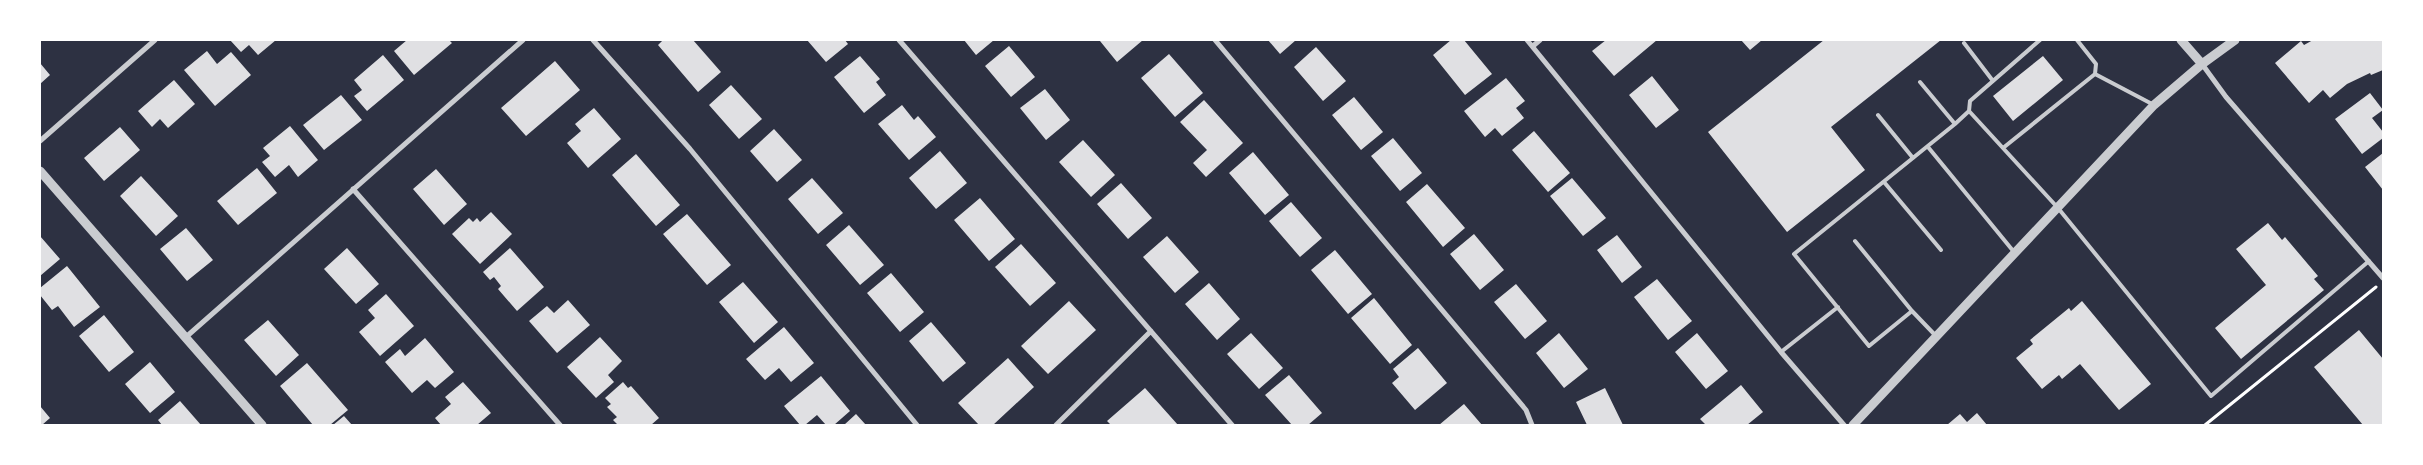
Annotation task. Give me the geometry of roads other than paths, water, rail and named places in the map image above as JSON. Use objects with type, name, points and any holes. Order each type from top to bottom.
[{"type":"street","points":[[40,141],[155,40]]},
{"type":"street","points":[[186,337],[522,40]]},
{"type":"street","points":[[593,40],[690,149],[917,425]]},
{"type":"street","points":[[899,40],[1232,425]]},
{"type":"street","points":[[1215,40],[1526,410],[1532,425]]},
{"type":"street","points":[[1528,40],[1781,352],[1844,425]]},
{"type":"street","points":[[1533,46],[1540,40]]},
{"type":"street","points":[[2181,40],[2202,64],[2226,97],[2383,278]]},
{"type":"street","points":[[1854,425],[2154,105],[2202,64],[2235,40]]},
{"type":"street","points":[[40,171],[262,425]]},
{"type":"street","points":[[353,188],[560,425]]},
{"type":"street","points":[[1056,425],[1151,331]]},
{"type":"lane","points":[[1912,311],[1869,346],[1794,254],[1955,124],[1969,111],[1970,101],[2039,40]]},
{"type":"lane","points":[[2003,148],[2094,74],[2096,64],[2077,40]]},
{"type":"lane","points":[[1964,43],[1993,82]]},
{"type":"lane","points":[[2094,74],[2154,105]]},
{"type":"lane","points":[[1920,82],[1955,124]]},
{"type":"lane","points":[[1969,111],[2058,208],[2211,396],[2368,261]]},
{"type":"lane","points":[[1878,115],[1913,158]]},
{"type":"lane","points":[[1928,147],[2015,253]]},
{"type":"lane","points":[[1884,182],[1941,250]]},
{"type":"lane","points":[[1855,241],[1912,311],[1937,337]]},
{"type":"lane","points":[[1781,352],[1838,307]]}]
